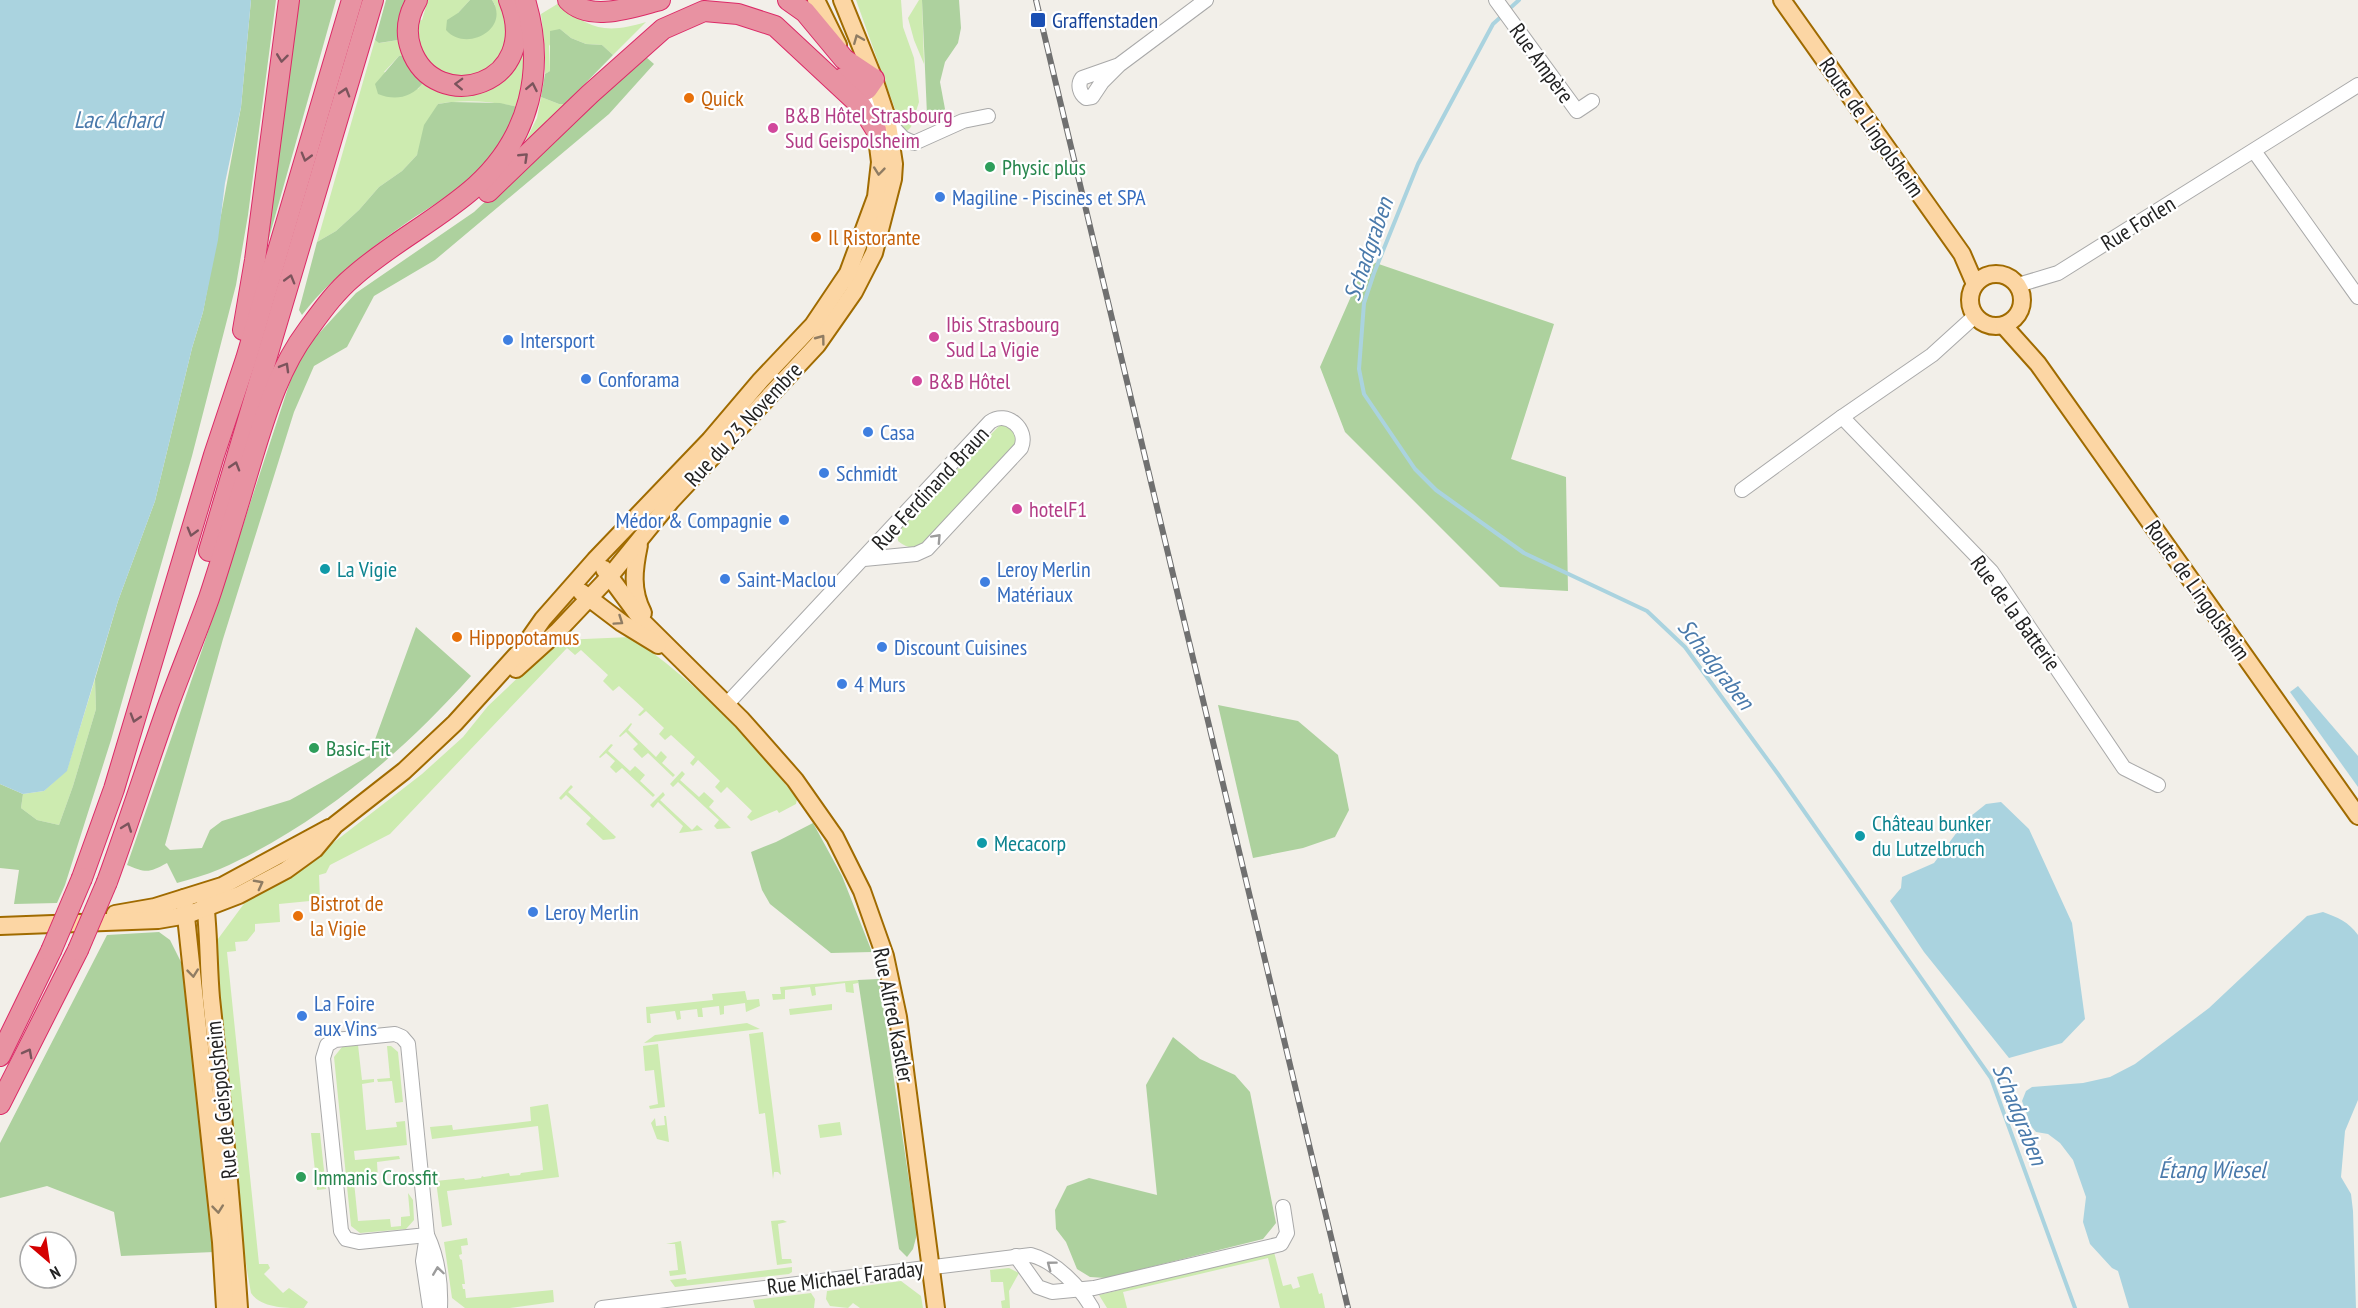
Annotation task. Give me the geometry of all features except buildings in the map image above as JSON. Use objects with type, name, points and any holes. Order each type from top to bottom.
[{"type":"highway","points":[[246,359],[241,339],[255,260],[289,0]]},
{"type":"highway","points":[[0,1056],[51,951],[82,878],[114,789],[214,455],[246,359],[352,0]]},
{"type":"highway","points":[[168,704],[186,628],[373,0]]},
{"type":"highway","points":[[417,0],[408,21],[410,46],[416,60],[435,80],[461,86],[488,80],[509,60],[515,47],[516,32],[514,14],[509,0]]},
{"type":"highway","points":[[0,1104],[78,950],[107,882],[168,704],[209,598],[264,421],[281,374],[304,334],[326,305],[353,276],[474,188],[489,174],[511,144],[527,108],[535,71],[533,40],[525,0]]},
{"type":"highway","points":[[568,0],[573,6],[614,13],[660,0]]},
{"type":"highway","points":[[576,107],[592,84],[657,22],[702,2],[743,4],[778,16],[852,87],[863,91],[867,89],[874,79],[844,59],[805,12],[788,0]]},
{"type":"highway","points":[[326,305],[479,201],[576,107],[663,28],[704,11],[738,14],[775,26],[881,124]]},
{"type":"main road","points":[[816,0],[857,89],[881,124]]},
{"type":"main road","points":[[0,926],[75,922],[140,922],[205,901],[239,895],[286,870],[315,849],[335,825],[404,771],[468,710],[522,649],[557,602],[813,325],[848,273],[876,197],[881,124],[874,79],[842,0]]},
{"type":"main road","name":"Route de Lingolsheim","points":[[1782,0],[1982,280]]},
{"type":"main road","name":"Rue du 23 Novembre","points":[[468,710],[571,618],[610,576],[670,501],[817,345],[854,292],[874,253],[894,164],[881,124]]},
{"type":"main road","points":[[2005,276],[2018,285],[2022,301],[2010,321],[1988,326],[1975,316],[1970,300],[1982,280],[2005,276]]},
{"type":"main road","name":"Route de Lingolsheim","points":[[2010,321],[2038,364],[2358,816]]},
{"type":"main road","points":[[640,540],[633,570],[635,597],[654,631]]},
{"type":"main road","name":"Rue Alfred Kastler","points":[[595,560],[610,576],[643,622],[781,763],[814,806],[846,857],[876,926],[889,970],[898,1017],[936,1308]]},
{"type":"main road","name":"Rue Alfred Kastler","points":[[573,585],[588,599],[634,631],[674,654]]},
{"type":"main road","name":"Rue de Geispolsheim","points":[[205,901],[209,976],[231,1199],[238,1308]]},
{"type":"main road","name":"Rue de Geispolsheim","points":[[185,907],[221,1242],[225,1308]]},
{"type":"street","points":[[1119,65],[1206,0]]},
{"type":"street","name":"Rue Ampère","points":[[1502,8],[1577,111],[1592,101]]},
{"type":"street","name":"Rue Forlen","points":[[2018,285],[2058,273],[2358,85]]},
{"type":"street","points":[[881,124],[914,143],[963,121],[988,116]]},
{"type":"street","points":[[2254,151],[2358,297]]},
{"type":"street","points":[[1742,490],[1932,355],[1975,316]]},
{"type":"street","name":"Rue Ferdinand Braun","points":[[726,705],[990,422],[996,417],[1003,417],[1010,419],[1021,430],[1024,438],[1021,448],[927,549],[916,554],[864,559]]},
{"type":"street","name":"Rue de la Batterie","points":[[1842,417],[1991,571],[2124,768],[2158,785]]},
{"type":"street","points":[[427,1235],[359,1242],[346,1239],[341,1232],[323,1058],[327,1045],[334,1040],[395,1034],[402,1037],[408,1044],[427,1235],[423,1261],[430,1308]]},
{"type":"street","points":[[1016,1256],[1042,1290],[1052,1292],[1079,1289],[1165,1273],[1281,1244],[1287,1233],[1283,1207]]},
{"type":"street","points":[[427,1235],[434,1250],[438,1270],[440,1308]]},
{"type":"street","name":"Rue Michael Faraday","points":[[602,1308],[1031,1255],[1042,1259],[1079,1289],[1092,1308]]},
{"type":"green space","points":[[251,0],[276,0],[248,215],[236,285],[192,456],[111,740],[65,885],[57,903],[14,904],[19,870],[0,868],[0,784],[23,794],[21,808],[37,820],[59,825],[96,709],[95,679],[118,601],[155,501],[192,348],[203,312],[241,107]]},
{"type":"green space","points":[[295,0],[336,0],[267,245],[264,244]]},
{"type":"green space","points":[[386,0],[407,0],[398,24],[398,40],[379,43],[375,40]]},
{"type":"green space","points":[[428,0],[470,0],[458,13],[495,5],[492,0],[502,0],[509,38],[498,61],[484,71],[459,79],[431,69],[415,35],[418,21],[422,20]]},
{"type":"green space","points":[[470,0],[492,0],[496,20],[484,34],[464,39],[454,37],[446,30],[447,20],[458,13]]},
{"type":"green space","points":[[856,0],[901,0],[903,27],[914,58],[919,102],[911,127],[904,134]]},
{"type":"green space","points":[[919,0],[922,0],[924,64],[908,18]]},
{"type":"green space","points":[[922,0],[959,0],[961,28],[958,43],[945,62],[940,82],[945,109],[939,115],[927,115]]},
{"type":"green space","points":[[559,3],[580,19],[599,27],[620,28],[646,22],[613,55],[602,45],[586,44],[571,38],[560,29],[549,46],[550,71],[545,74],[541,14]]},
{"type":"green space","points":[[560,29],[571,38],[586,44],[602,45],[613,55],[565,104],[541,97],[545,74],[550,71],[550,31]]},
{"type":"green space","points":[[375,40],[380,43],[398,40],[404,55],[399,56],[384,72],[418,89],[423,83],[453,90],[487,88],[500,81],[519,48],[523,47],[525,73],[518,107],[478,101],[438,104],[417,155],[402,171],[379,187],[336,231],[317,242]]},
{"type":"green space","points":[[404,55],[410,69],[423,83],[413,92],[402,97],[378,94],[375,84],[399,56]]},
{"type":"green space","points":[[646,57],[654,64],[609,114],[435,260],[374,296],[347,347],[314,366],[294,412],[223,639],[165,845],[170,850],[202,848],[210,830],[222,821],[290,800],[369,756],[416,627],[471,676],[416,733],[356,786],[324,810],[256,852],[215,871],[177,883],[167,863],[147,871],[127,865],[202,650],[296,364],[311,342],[356,293],[474,212],[635,61]]},
{"type":"green space","points":[[541,97],[565,104],[528,141],[526,140],[537,118]]},
{"type":"green space","points":[[500,103],[518,107],[503,140],[485,165],[461,186],[366,252],[325,288],[302,315],[299,310],[317,242],[336,231],[379,187],[402,171],[417,155],[424,125],[438,104]]},
{"type":"green space","points":[[1367,260],[1554,324],[1511,459],[1566,477],[1568,591],[1500,587],[1345,432],[1320,367]]},
{"type":"green space","points":[[999,426],[1009,427],[1013,431],[1017,440],[1014,447],[925,543],[911,547],[898,541],[898,533],[902,527]]},
{"type":"green space","points":[[631,637],[677,672],[741,733],[797,799],[796,804],[779,813],[777,810],[751,821],[747,817],[752,811],[727,787],[721,793],[715,787],[720,781],[698,760],[693,766],[690,763],[695,757],[671,735],[665,740],[659,734],[664,728],[646,711],[638,715],[644,709],[619,686],[613,691],[603,681],[608,675],[581,650],[575,655],[567,648],[390,834],[330,865],[326,873],[319,875],[320,900],[279,904],[280,922],[255,924],[255,931],[247,941],[235,942],[236,951],[227,952],[259,1264],[268,1264],[270,1268],[264,1274],[283,1293],[289,1288],[308,1302],[304,1308],[297,1308],[274,1306],[261,1302],[251,1293],[238,1206],[228,1118],[215,943],[246,901],[293,874],[422,774],[463,737],[488,706],[546,651],[561,640]]},
{"type":"green space","points":[[95,679],[96,709],[59,825],[37,820],[21,808],[23,794],[44,791],[67,770]]},
{"type":"green space","points":[[1218,705],[1298,721],[1338,755],[1349,810],[1335,837],[1303,848],[1253,858]]},
{"type":"green space","points":[[631,723],[628,730],[656,757],[661,751],[667,757],[662,763],[675,775],[673,777],[648,753],[642,758],[633,749],[638,744],[626,732],[619,736]]},
{"type":"green space","points":[[611,744],[613,745],[608,751],[630,771],[635,766],[645,775],[640,781],[655,795],[653,797],[622,768],[616,773],[610,767],[615,761],[606,753],[599,757]]},
{"type":"green space","points":[[682,771],[685,774],[680,780],[699,797],[704,792],[714,801],[709,807],[731,828],[717,829],[714,826],[719,820],[678,782],[673,787],[670,784]]},
{"type":"green space","points":[[571,785],[573,787],[568,792],[616,837],[614,839],[603,840],[586,824],[591,818],[566,795],[561,800],[559,798]]},
{"type":"green space","points":[[663,792],[665,795],[660,800],[692,830],[697,825],[703,830],[679,833],[683,826],[658,802],[653,808],[650,805]]},
{"type":"green space","points":[[813,823],[842,876],[872,952],[831,953],[770,904],[762,890],[751,852]]},
{"type":"green space","points":[[159,932],[170,940],[184,968],[214,1252],[121,1256],[114,1212],[47,1186],[0,1198],[0,1143],[107,935]]},
{"type":"green space","points":[[879,979],[917,1234],[913,1249],[907,1257],[899,1249],[858,980]]},
{"type":"green space","points":[[858,980],[858,983],[853,984],[854,993],[846,992],[845,983],[815,987],[816,995],[812,996],[810,987],[785,990],[785,999],[773,1000],[772,994],[781,994],[780,987]]},
{"type":"green space","points":[[745,991],[747,1000],[759,999],[760,1006],[746,1012],[745,1003],[724,1006],[724,1014],[720,1015],[719,1006],[702,1008],[703,1017],[698,1017],[697,1009],[680,1011],[681,1019],[677,1020],[675,1011],[650,1014],[651,1023],[647,1023],[646,1007],[713,1000],[712,994]]},
{"type":"green space","points":[[832,1004],[832,1010],[790,1015],[789,1009]]},
{"type":"green space","points":[[747,1023],[760,1029],[644,1043],[655,1035]]},
{"type":"green space","points":[[763,1032],[781,1175],[774,1172],[773,1179],[765,1113],[759,1114],[749,1034]]},
{"type":"green space","points":[[1173,1037],[1200,1059],[1235,1075],[1250,1092],[1276,1223],[1263,1239],[1106,1278],[1090,1277],[1077,1269],[1066,1242],[1056,1229],[1055,1210],[1067,1186],[1089,1178],[1157,1195],[1146,1085]]},
{"type":"green space","points":[[658,1044],[665,1107],[650,1109],[649,1106],[658,1104],[654,1070],[645,1071],[643,1046]]},
{"type":"green space","points":[[358,1045],[362,1080],[374,1079],[374,1082],[362,1084],[366,1130],[397,1127],[396,1122],[405,1121],[407,1145],[354,1151],[355,1160],[399,1156],[400,1159],[377,1162],[378,1179],[354,1182],[358,1221],[390,1219],[391,1227],[401,1226],[401,1217],[410,1216],[408,1193],[413,1200],[414,1220],[406,1229],[360,1233],[351,1226],[334,1057],[342,1047]]},
{"type":"green space","points":[[387,1046],[391,1046],[398,1052],[403,1102],[395,1103],[392,1081],[378,1082],[377,1079],[390,1078]]},
{"type":"green space","points":[[548,1104],[559,1177],[447,1191],[452,1225],[442,1227],[436,1181],[464,1178],[465,1180],[509,1173],[510,1176],[520,1175],[543,1170],[538,1126],[432,1139],[430,1127],[452,1125],[453,1130],[531,1121],[530,1107]]},
{"type":"green space","points":[[664,1116],[666,1116],[669,1142],[657,1139],[651,1123],[655,1118],[656,1126],[665,1125]]},
{"type":"green space","points":[[840,1122],[842,1135],[820,1138],[818,1125]]},
{"type":"green space","points":[[311,1133],[320,1133],[326,1189],[317,1190]]},
{"type":"green space","points":[[771,1221],[787,1222],[778,1224],[782,1259],[791,1259],[792,1263],[777,1265]]},
{"type":"green space","points":[[467,1238],[468,1245],[461,1246],[462,1254],[459,1255],[462,1260],[465,1284],[462,1284],[466,1298],[553,1290],[554,1302],[510,1308],[465,1308],[452,1298],[444,1242]]},
{"type":"green space","points":[[681,1241],[686,1274],[670,1276],[669,1271],[678,1270],[675,1244],[666,1244]]},
{"type":"green space","points":[[1274,1252],[1283,1286],[1291,1284],[1293,1289],[1300,1287],[1297,1277],[1313,1273],[1319,1294],[1322,1293],[1325,1308],[1280,1308],[1268,1258],[1123,1292],[1127,1308],[1107,1308],[1099,1295]]},
{"type":"green space","points":[[792,1267],[792,1272],[789,1274],[675,1287],[670,1280],[686,1278],[687,1280]]},
{"type":"green space","points":[[1009,1268],[1019,1273],[1009,1291],[1010,1308],[1002,1308],[1001,1301],[1005,1300],[1003,1282],[991,1282],[990,1270]]},
{"type":"green space","points":[[901,1281],[921,1296],[923,1308],[860,1308],[853,1303],[848,1308],[830,1306],[826,1299],[827,1291]]},
{"type":"green space","points":[[811,1293],[815,1299],[814,1308],[755,1308],[753,1300]]},
{"type":"water","name":"Lac Achard","points":[[0,0],[251,0],[241,107],[225,183],[218,240],[203,312],[192,348],[155,501],[118,601],[67,771],[44,791],[23,794],[0,784]]},
{"type":"water","points":[[2298,686],[2358,756],[2358,787],[2290,692]]},
{"type":"water","points":[[2001,802],[2029,829],[2072,923],[2085,1019],[2062,1043],[2009,1058],[1924,952],[1890,901],[1901,888],[1902,877],[1934,863],[1966,820],[1986,804]]},
{"type":"water","name":"Étang Wiesel","points":[[2323,912],[2342,920],[2358,935],[2358,1100],[2345,1131],[2341,1177],[2351,1194],[2353,1211],[2356,1308],[2129,1308],[2118,1271],[2112,1268],[2090,1244],[2083,1222],[2086,1197],[2073,1160],[2060,1143],[2048,1134],[2036,1132],[2031,1126],[2022,1101],[2026,1091],[2032,1087],[2083,1083],[2110,1077],[2135,1064],[2209,1008],[2307,916]]},
{"type":"waterway","name":"Schadgraben","points":[[1508,10],[1519,0]]},
{"type":"waterway","name":"Schadgraben","points":[[1503,15],[1493,24],[1418,164],[1374,273],[1364,303],[1359,369],[1364,394],[1415,469],[1436,490],[1524,553],[1647,611],[1685,647],[1778,774],[1991,1078],[2075,1308]]},
{"type":"railway","points":[[1036,0],[1348,1308]]},
{"type":"place","name":"Graffenstaden","points":[[1038,20]]},
{"type":"place","name":"Quick","points":[[689,98]]},
{"type":"place","name":"B&B Hôtel Strasbourg Sud Geispolsheim","points":[[773,128]]},
{"type":"place","name":"Physic plus","points":[[990,167]]},
{"type":"place","name":"Magiline - Piscines et SPA","points":[[940,197]]},
{"type":"place","name":"Il Ristorante","points":[[816,237]]},
{"type":"place","name":"Ibis Strasbourg Sud La Vigie","points":[[934,337]]},
{"type":"place","name":"Intersport","points":[[508,340]]},
{"type":"place","name":"Conforama","points":[[586,379]]},
{"type":"place","name":"B&B Hôtel","points":[[917,381]]},
{"type":"place","name":"Casa","points":[[868,432]]},
{"type":"place","name":"Schmidt","points":[[824,473]]},
{"type":"place","name":"hotelF1","points":[[1017,509]]},
{"type":"place","name":"Médor & Compagnie","points":[[784,520]]},
{"type":"place","name":"La Vigie","points":[[325,569]]},
{"type":"place","name":"Saint-Maclou","points":[[725,579]]},
{"type":"place","name":"Leroy Merlin Matériaux","points":[[985,582]]},
{"type":"place","name":"Hippopotamus","points":[[457,637]]},
{"type":"place","name":"Discount Cuisines","points":[[882,647]]},
{"type":"place","name":"4 Murs","points":[[842,684]]},
{"type":"place","name":"Basic-Fit","points":[[314,748]]},
{"type":"place","name":"Château bunker du Lutzelbruch","points":[[1860,836]]},
{"type":"place","name":"Mecacorp","points":[[982,843]]},
{"type":"place","name":"Leroy Merlin","points":[[533,912]]},
{"type":"place","name":"Bistrot de la Vigie","points":[[298,916]]},
{"type":"place","name":"La Foire aux Vins","points":[[302,1016]]},
{"type":"place","name":"Immanis Crossfit","points":[[301,1177]]}]
